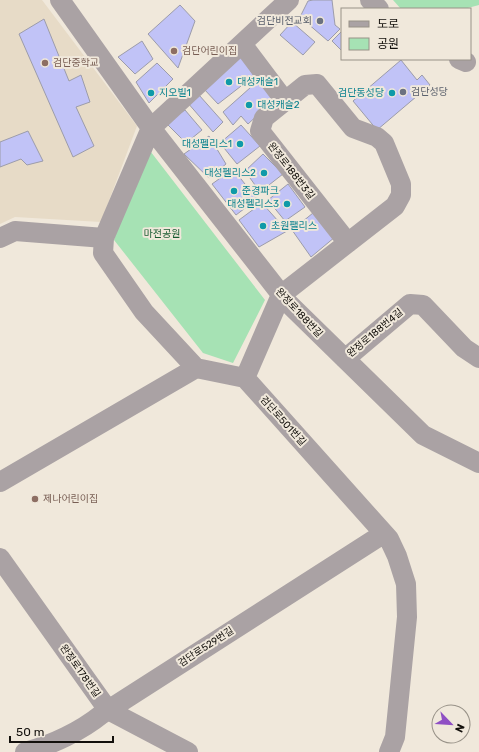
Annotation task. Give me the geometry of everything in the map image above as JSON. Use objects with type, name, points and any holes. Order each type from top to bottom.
[{"type":"street","name":"완정로188번길","points":[[60,0],[150,128],[287,302],[423,435],[478,462]]},
{"type":"street","points":[[281,295],[245,378],[196,368],[144,312],[103,253],[104,238],[150,128],[289,0]]},
{"type":"street","points":[[370,0],[378,8]]},
{"type":"street","points":[[242,44],[285,101]]},
{"type":"street","name":"완정로188번3길","points":[[281,295],[348,243],[395,206],[401,195],[401,184],[384,143],[377,137],[353,128],[317,84],[305,84],[264,118],[260,131],[348,243]]},
{"type":"street","points":[[0,238],[15,231],[104,238]]},
{"type":"street","name":"완정로188번4길","points":[[345,359],[410,304],[422,305],[464,348],[479,358]]},
{"type":"street","points":[[0,482],[196,368]]},
{"type":"street","name":"검단로501번길","points":[[245,378],[388,539],[397,556],[406,584],[407,617],[395,737],[389,752]]},
{"type":"street","name":"검단로529번길","points":[[25,752],[39,748],[88,725],[108,710],[383,534]]},
{"type":"street","name":"완정로178번길","points":[[0,558],[108,710],[188,752]]},
{"type":"shaded area","name":"검단중학교","points":[[0,0],[42,0],[137,126],[101,222],[15,217],[0,224]]},
{"type":"green space","points":[[393,0],[479,0],[479,5],[468,8],[400,8]]},
{"type":"green space","name":"마전공원","points":[[144,143],[265,300],[233,363],[203,353],[114,240]]},
{"type":"building","name":"검단비전교회","points":[[332,0],[335,25],[340,29],[328,41],[300,17],[308,1]]},
{"type":"building","name":"검단어린이집","points":[[180,5],[195,21],[178,68],[148,34]]},
{"type":"building","points":[[44,19],[69,81],[81,75],[90,102],[76,107],[94,146],[73,157],[19,34]]},
{"type":"building","points":[[292,22],[315,42],[303,55],[280,35]]},
{"type":"building","points":[[341,32],[341,50],[332,41]]},
{"type":"building","points":[[142,41],[153,59],[135,74],[118,57]]},
{"type":"building","name":"대성캐슬1","points":[[241,56],[254,76],[218,104],[204,89]]},
{"type":"building","name":"검단동성당","points":[[401,60],[417,80],[422,75],[430,85],[377,130],[353,101]]},
{"type":"building","name":"지오빌1","points":[[157,63],[173,79],[149,103],[136,82]]},
{"type":"building","name":"대성캐슬2","points":[[260,79],[275,99],[248,124],[241,116],[233,125],[223,112]]},
{"type":"building","points":[[199,95],[223,122],[213,132],[187,102]]},
{"type":"building","points":[[185,110],[202,130],[186,143],[166,123]]},
{"type":"building","name":"대성펠리스1","points":[[241,125],[260,146],[237,164],[220,143]]},
{"type":"building","points":[[28,131],[43,161],[27,165],[21,159],[0,167],[0,142]]},
{"type":"building","points":[[209,136],[226,164],[209,178],[184,154]]},
{"type":"building","name":"대성펠리스2","points":[[263,154],[283,174],[260,192],[245,171]]},
{"type":"building","name":"준경파크","points":[[233,169],[257,199],[236,215],[212,184]]},
{"type":"building","name":"대성펠리스3","points":[[288,184],[305,207],[285,221],[268,200]]},
{"type":"building","name":"초원팰리스","points":[[262,203],[287,231],[259,247],[239,220]]},
{"type":"building","points":[[313,213],[335,237],[311,257],[292,230]]},
{"type":"place","name":"검단비전교회","points":[[320,21]]},
{"type":"place","name":"검단어린이집","points":[[174,51]]},
{"type":"place","name":"검단중학교","points":[[45,63]]},
{"type":"place","name":"대성캐슬1","points":[[229,82]]},
{"type":"place","name":"검단성당","points":[[403,92]]},
{"type":"place","name":"지오빌1","points":[[151,93]]},
{"type":"place","name":"검단동성당","points":[[392,93]]},
{"type":"place","name":"대성캐슬2","points":[[249,105]]},
{"type":"place","name":"대성펠리스1","points":[[240,144]]},
{"type":"place","name":"대성펠리스2","points":[[264,173]]},
{"type":"place","name":"준경파크","points":[[234,191]]},
{"type":"place","name":"대성펠리스3","points":[[287,204]]},
{"type":"place","name":"초원팰리스","points":[[263,226]]},
{"type":"place","name":"제나어린이집","points":[[35,499]]}]
